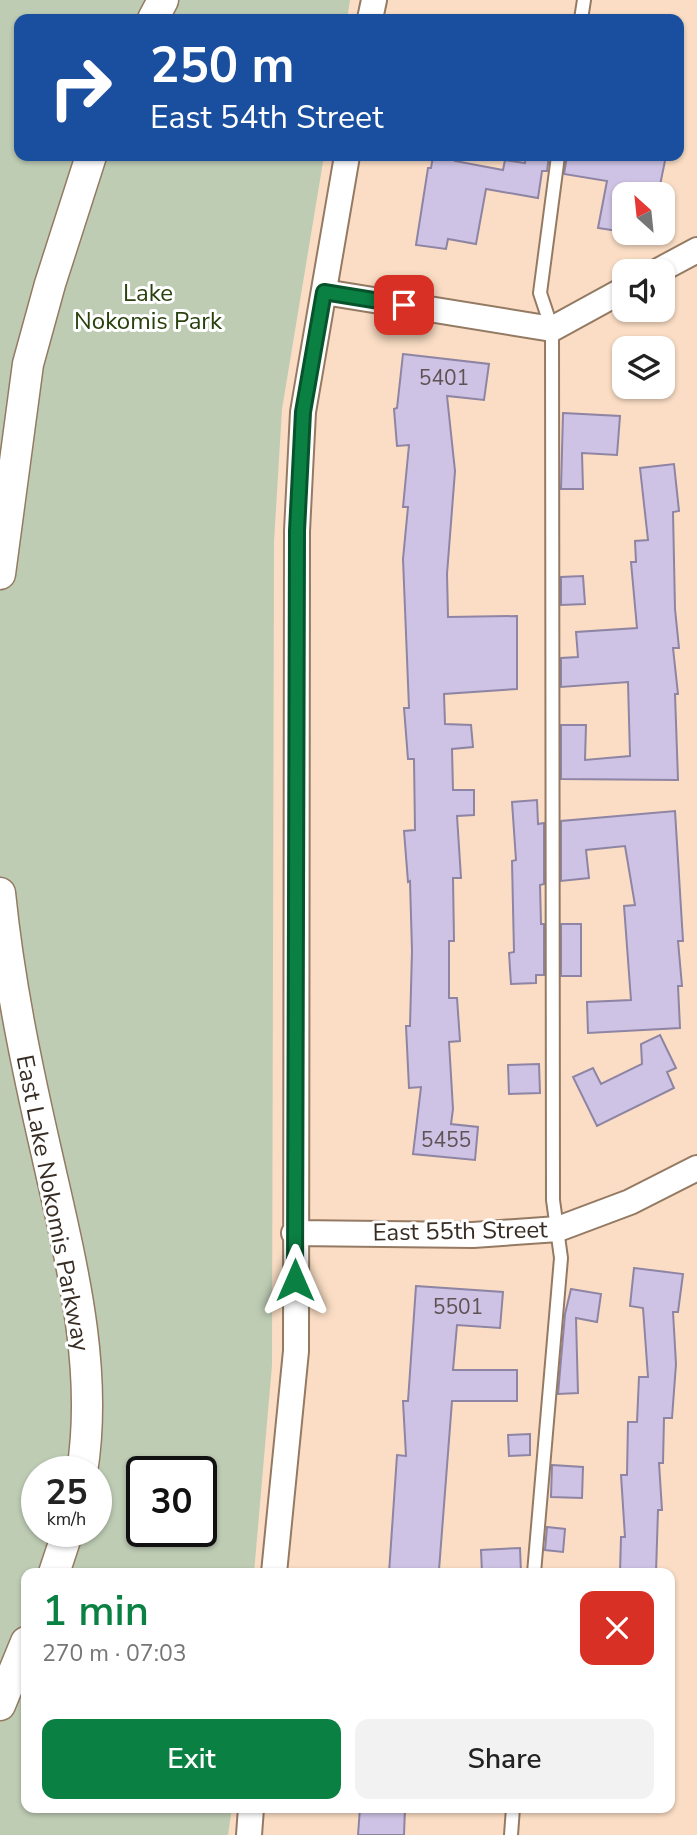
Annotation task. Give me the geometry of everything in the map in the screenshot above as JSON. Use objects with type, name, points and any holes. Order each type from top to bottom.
[{"type":"street","points":[[0,574],[28,364],[50,284],[89,161]]},
{"type":"street","points":[[274,1568],[296,1351],[297,531],[303,412],[346,161]]},
{"type":"street","points":[[675,262],[697,251]]},
{"type":"street","points":[[324,292],[552,329],[612,296]]},
{"type":"street","name":"East Lake Nokomis Parkway","points":[[0,893],[7,956],[23,1046],[68,1248],[81,1325],[87,1397],[83,1456]]},
{"type":"street","name":"East 55th Street","points":[[295,1233],[473,1235],[558,1229],[630,1202],[697,1168]]},
{"type":"street","points":[[56,1568],[63,1547]]},
{"type":"street","points":[[0,1705],[21,1654]]},
{"type":"street","points":[[249,1835],[251,1813]]},
{"type":"lane","points":[[534,1568],[561,1258],[553,1186],[552,329],[540,293],[557,161]]},
{"type":"lane","points":[[511,1835],[513,1813]]},
{"type":"green space","name":"Lake Nokomis Park","points":[[0,0],[350,0],[348,14],[14,14],[14,161],[323,161],[282,409],[274,542],[272,1365],[254,1568],[21,1568],[21,1813],[231,1813],[228,1835],[0,1835]]},
{"type":"building","points":[[432,161],[455,161],[503,170],[505,161],[548,161],[547,171],[542,171],[538,198],[486,189],[476,244],[448,239],[446,249],[416,245],[428,168],[431,168]]},
{"type":"building","points":[[566,161],[665,161],[661,182],[612,182],[612,230],[598,228],[607,181],[564,174]]},
{"type":"building","points":[[403,354],[489,364],[484,400],[447,396],[455,471],[447,574],[448,617],[517,616],[517,689],[444,694],[445,724],[471,725],[473,747],[452,749],[453,790],[474,790],[474,815],[457,816],[461,878],[453,878],[454,941],[449,941],[449,998],[457,998],[460,1041],[449,1042],[453,1109],[451,1124],[478,1127],[475,1160],[413,1154],[421,1087],[409,1088],[406,1026],[410,1026],[412,951],[410,881],[408,882],[404,831],[415,830],[414,759],[408,759],[404,708],[409,708],[403,559],[408,507],[403,507],[409,445],[397,446],[394,409],[397,408]]},
{"type":"building","points":[[563,413],[620,416],[617,455],[582,453],[583,489],[561,489]]},
{"type":"building","points":[[674,464],[679,511],[673,512],[675,609],[679,648],[673,648],[678,694],[675,694],[678,780],[561,779],[561,725],[586,725],[585,760],[630,756],[628,682],[561,687],[561,658],[578,657],[576,632],[637,628],[631,562],[636,562],[635,541],[648,540],[640,468]]},
{"type":"building","points":[[583,576],[585,604],[561,605],[561,577]]},
{"type":"building","points":[[537,800],[538,824],[544,823],[544,884],[540,885],[541,924],[544,924],[544,975],[536,975],[536,983],[511,984],[509,953],[514,952],[512,861],[516,860],[512,802]]},
{"type":"building","points":[[675,811],[683,941],[678,941],[682,986],[678,986],[680,1028],[588,1033],[587,1002],[631,1000],[624,906],[635,905],[625,846],[586,850],[589,878],[561,881],[561,821]]},
{"type":"building","points":[[561,924],[581,924],[581,976],[561,976]]},
{"type":"building","points":[[660,1035],[676,1068],[667,1072],[674,1088],[597,1126],[573,1077],[593,1068],[601,1084],[642,1064],[641,1044]]},
{"type":"building","points":[[539,1064],[540,1093],[509,1094],[508,1065]]},
{"type":"building","points":[[634,1268],[683,1274],[678,1312],[673,1312],[676,1364],[672,1418],[664,1418],[663,1463],[659,1463],[662,1510],[658,1510],[656,1568],[620,1568],[621,1537],[625,1537],[621,1475],[627,1475],[628,1422],[637,1422],[639,1377],[648,1377],[643,1308],[630,1306]]},
{"type":"building","points":[[416,1286],[503,1292],[500,1328],[457,1325],[453,1370],[517,1370],[517,1401],[452,1401],[439,1568],[389,1568],[397,1455],[406,1456],[403,1401],[408,1401]]},
{"type":"building","points":[[571,1289],[601,1294],[597,1322],[576,1318],[578,1393],[558,1394],[565,1314]]},
{"type":"building","points":[[530,1434],[530,1455],[509,1456],[508,1435]]},
{"type":"building","points":[[552,1465],[583,1467],[582,1498],[551,1497]]},
{"type":"building","points":[[547,1527],[565,1529],[563,1552],[545,1550]]},
{"type":"building","points":[[520,1548],[521,1568],[482,1568],[481,1550]]},
{"type":"building","points":[[360,1813],[405,1813],[404,1835],[358,1835]]},
{"type":"route","points":[[295,1280],[297,531],[303,412],[324,292],[404,305]]}]
